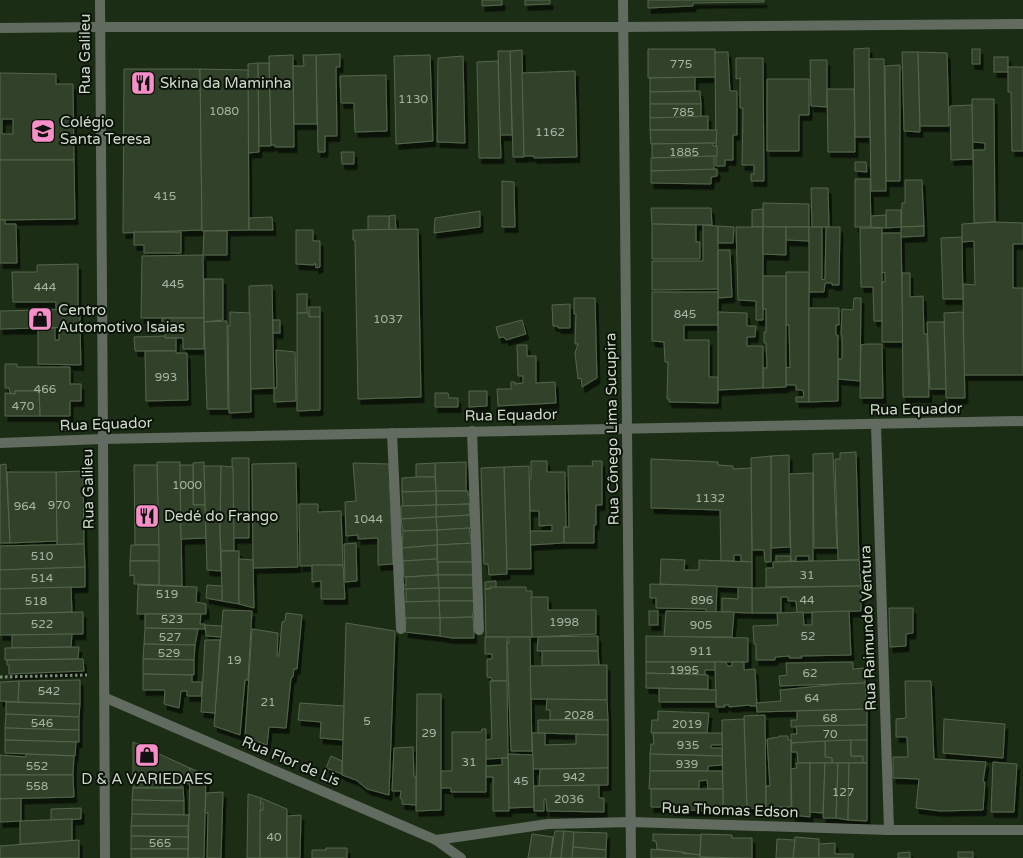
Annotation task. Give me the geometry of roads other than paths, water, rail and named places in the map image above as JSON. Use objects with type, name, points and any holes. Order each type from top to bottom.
[{"type":"street","name":"Rua Galileu","points":[[100,0],[106,698],[105,858]]},
{"type":"street","name":"Rua Cônego Lima Sucupira","points":[[623,0],[631,858]]},
{"type":"street","points":[[0,28],[100,26],[623,27],[1023,24]]},
{"type":"street","name":"Rua Equador","points":[[0,443],[472,431],[1023,421]]},
{"type":"street","name":"Rua Raimundo Ventura","points":[[876,425],[889,830]]},
{"type":"street","points":[[472,431],[479,630]]},
{"type":"street","points":[[392,433],[401,629]]},
{"type":"street","name":"Rua Flor de Lis","points":[[106,698],[436,840],[461,858]]},
{"type":"street","name":"Rua Thomas Edson","points":[[436,840],[548,824],[631,822],[889,830],[1023,830]]},
{"type":"place","name":"Skina da Maminha","points":[[143,83]]},
{"type":"place","name":"Colégio Santa Teresa","points":[[43,131]]},
{"type":"place","name":"Centro Automotivo Isaias","points":[[40,319]]},
{"type":"place","name":"Dedé do Frango","points":[[147,516]]},
{"type":"place","name":"D & A VARIEDAES","points":[[147,755]]}]
